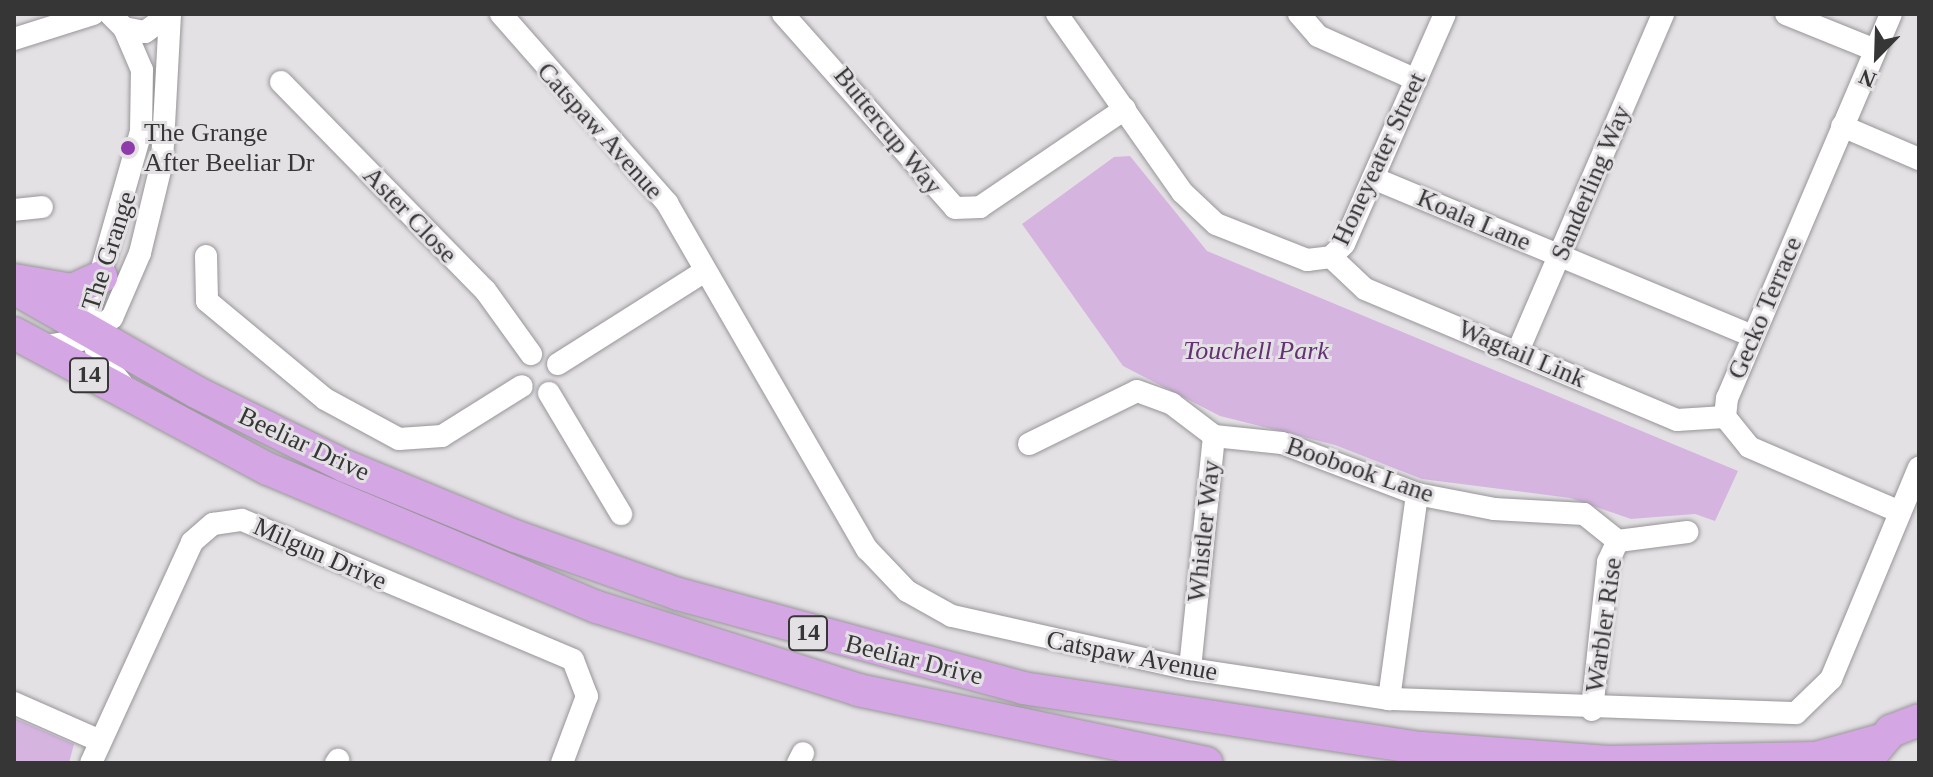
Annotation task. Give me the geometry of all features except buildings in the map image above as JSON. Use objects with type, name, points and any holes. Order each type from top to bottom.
[{"type":"highway","points":[[14,280],[72,290],[101,277]]},
{"type":"highway","name":"Beeliar Drive","points":[[14,288],[90,335],[345,466],[515,536],[753,616],[1023,688],[1422,748],[1608,762],[1816,758],[1874,752]]},
{"type":"highway","name":"Beeliar Drive","points":[[25,340],[142,405],[415,535],[689,639],[994,723],[1206,763]]},
{"type":"highway","name":"14","points":[[1874,752],[1918,719]]},
{"type":"street","points":[[14,39],[93,14]]},
{"type":"street","points":[[117,21],[145,32],[170,14]]},
{"type":"street","name":"The Grange","points":[[25,340],[90,335],[112,318],[154,207],[167,121],[170,14]]},
{"type":"street","name":"Catspaw Avenue","points":[[501,14],[537,62],[633,159],[705,271],[867,549],[907,591],[952,616],[1002,631],[1190,669],[1389,699],[1592,710],[1796,713],[1831,679],[1919,468]]},
{"type":"street","name":"Buttercup Way","points":[[783,14],[955,208],[980,207],[1125,109]]},
{"type":"street","name":"Honeyeater Street","points":[[1057,14],[1182,192],[1216,224],[1307,260],[1331,257],[1373,178],[1445,14]]},
{"type":"street","points":[[1299,14],[1318,36],[1417,80]]},
{"type":"street","name":"Sanderling Way","points":[[1518,351],[1663,14]]},
{"type":"street","points":[[1786,14],[1875,50]]},
{"type":"street","name":"Gecko Terrace","points":[[1725,417],[1753,336],[1891,14]]},
{"type":"street","name":"The Grange","points":[[117,21],[142,70],[141,132],[101,277],[87,309],[90,335],[109,370],[142,405]]},
{"type":"street","name":"Aster Close","points":[[281,82],[485,290],[531,354]]},
{"type":"street","points":[[1842,126],[1919,159]]},
{"type":"street","name":"Koala Lane","points":[[1373,178],[1753,336]]},
{"type":"street","points":[[14,210],[42,207]]},
{"type":"street","points":[[206,256],[207,301],[325,399],[399,439],[442,436],[522,386],[549,393],[621,514]]},
{"type":"street","name":"Wagtail Link","points":[[1331,257],[1365,289],[1677,420],[1725,417]]},
{"type":"street","points":[[558,364],[705,271]]},
{"type":"street","points":[[522,386],[518,372],[531,354],[558,364]]},
{"type":"street","points":[[549,393],[558,383],[558,364]]},
{"type":"street","name":"Whistler Way","points":[[1029,444],[1137,391],[1172,404],[1214,436],[1190,669]]},
{"type":"street","points":[[1725,417],[1749,447],[1900,512]]},
{"type":"street","name":"Boobook Lane","points":[[1214,436],[1282,443],[1417,494],[1584,514],[1618,541]]},
{"type":"street","points":[[1389,699],[1417,494]]},
{"type":"street","name":"Milgun Drive","points":[[91,763],[192,542],[213,524],[242,520],[573,660],[587,696],[562,763]]},
{"type":"street","points":[[1618,541],[1687,532]]},
{"type":"street","name":"Warbler Rise","points":[[1592,710],[1608,562],[1618,541]]},
{"type":"street","points":[[14,703],[100,741]]},
{"type":"green space","name":"Touchell Park","points":[[1130,156],[1207,251],[1738,471],[1715,521],[1695,514],[1631,519],[1570,498],[1422,479],[1335,445],[1220,416],[1123,366],[1022,224],[1114,157]]},
{"type":"green space","points":[[14,718],[74,744],[69,763],[14,763]]},
{"type":"place","name":"The Grange After Beeliar Dr","points":[[128,148]]}]
